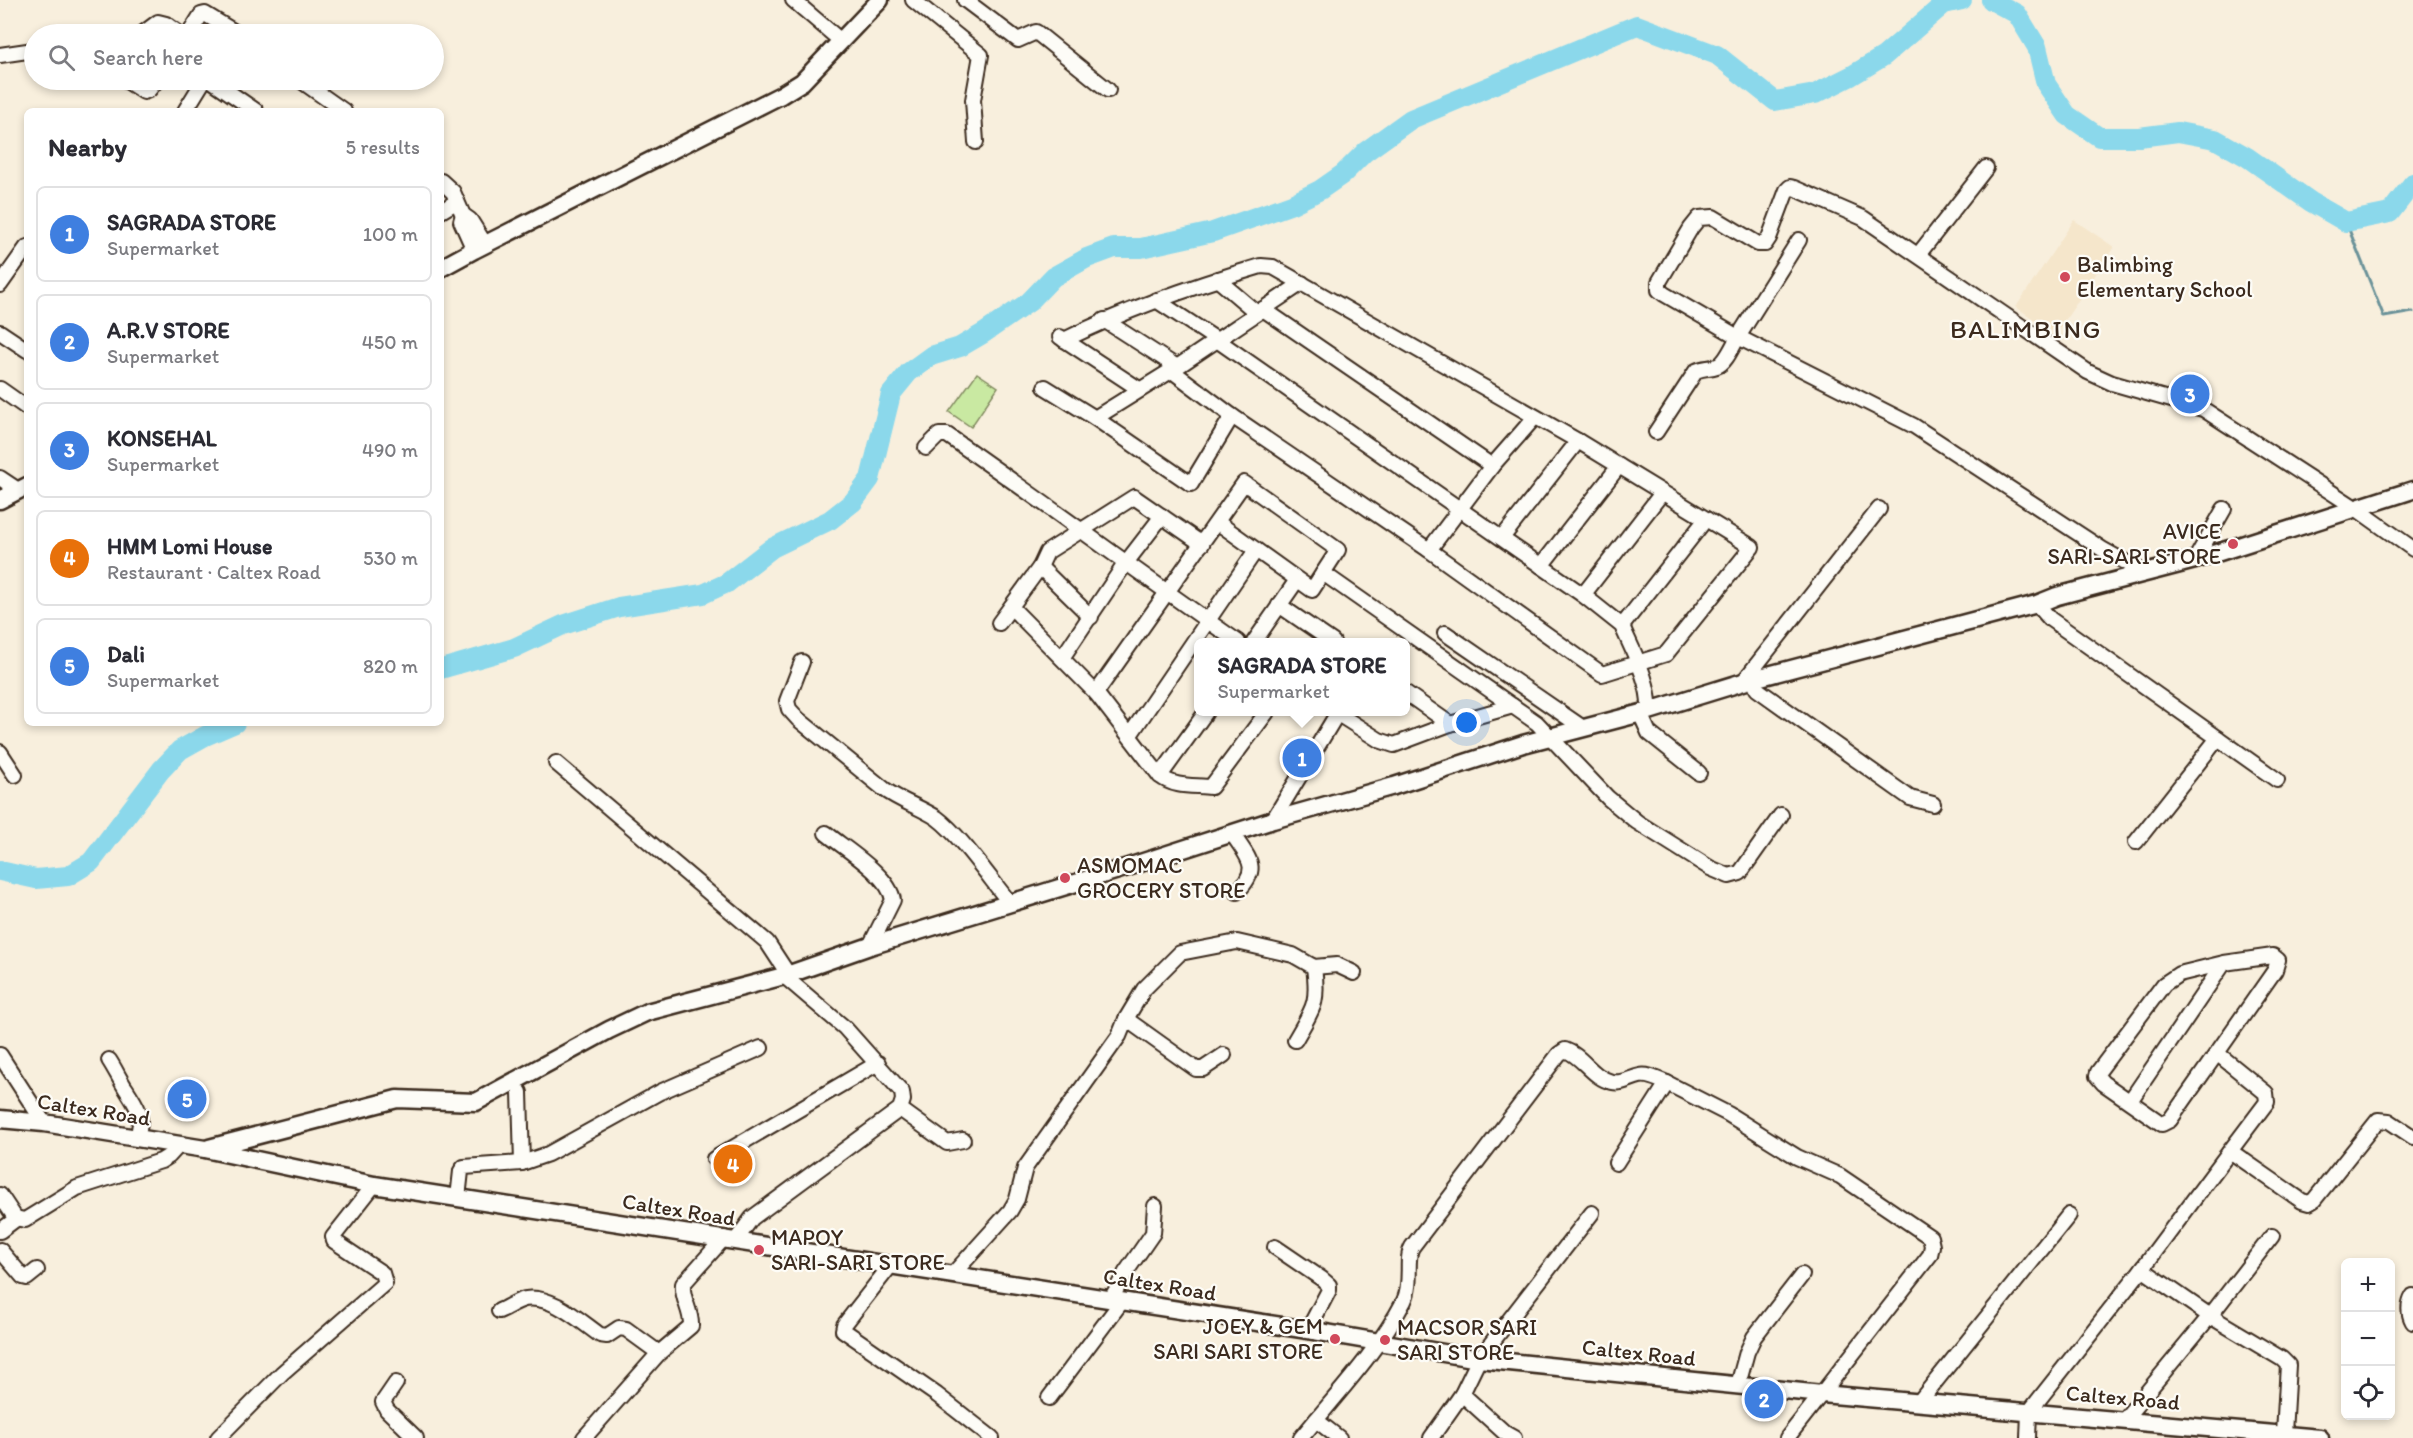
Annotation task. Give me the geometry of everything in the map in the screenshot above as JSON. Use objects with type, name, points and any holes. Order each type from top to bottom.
[{"type":"street","points":[[793,0],[841,41]]},
{"type":"street","points":[[444,266],[802,82],[880,0]]},
{"type":"street","points":[[913,0],[981,54],[973,100],[976,142]]},
{"type":"street","points":[[964,0],[1018,40],[1036,32],[1108,90]]},
{"type":"street","points":[[195,24],[201,15],[205,14],[221,24]]},
{"type":"street","points":[[0,54],[24,51]]},
{"type":"street","points":[[187,108],[198,90]]},
{"type":"street","points":[[226,90],[252,108]]},
{"type":"street","points":[[314,90],[340,108]]},
{"type":"street","points":[[1918,255],[1986,168]]},
{"type":"street","points":[[444,184],[453,192],[463,215],[461,221],[479,247]]},
{"type":"street","points":[[2145,573],[2102,549],[1914,426],[1738,337],[1659,290],[1659,282],[1699,218],[1713,217],[1758,244],[1765,244],[1790,187],[1863,218],[2088,372],[2112,383],[2203,409],[2357,509],[2413,549]]},
{"type":"street","points":[[444,210],[456,202]]},
{"type":"street","points":[[1656,432],[1696,371],[1703,367],[1718,366],[1724,361],[1799,240]]},
{"type":"street","points":[[0,285],[24,251]]},
{"type":"street","points":[[1104,320],[1174,369],[1232,416],[1429,550],[1602,674],[1666,654],[1752,547],[1578,441],[1273,267],[1261,266],[1217,279],[1104,320],[1062,339],[1139,389]]},
{"type":"street","points":[[1217,279],[1260,311],[1492,466]]},
{"type":"street","points":[[1095,418],[1174,369],[1302,283]]},
{"type":"street","points":[[1156,300],[1502,538],[1583,595],[1622,626],[1649,696],[1644,712],[1648,733],[1699,773]]},
{"type":"street","points":[[0,332],[24,348]]},
{"type":"street","points":[[1045,387],[1095,418],[1191,484],[1232,416]]},
{"type":"street","points":[[0,389],[24,406]]},
{"type":"street","points":[[1429,550],[1492,466],[1535,417]]},
{"type":"street","points":[[926,448],[939,435],[947,435],[1083,530],[1167,594],[1232,638]]},
{"type":"street","points":[[1502,538],[1578,441]]},
{"type":"street","points":[[1541,566],[1619,466]]},
{"type":"street","points":[[0,478],[24,489]]},
{"type":"street","points":[[1096,693],[1244,483],[1338,550],[1312,590],[1217,522]]},
{"type":"street","points":[[0,500],[24,489]]},
{"type":"street","points":[[205,1149],[397,1099],[476,1102],[647,1012],[786,975],[870,946],[1273,820],[1394,786],[1552,736],[2037,604],[2057,596],[2196,560],[2413,490]]},
{"type":"street","points":[[1583,595],[1662,493]]},
{"type":"street","points":[[999,623],[1040,567],[1047,552],[1134,497],[1202,544]]},
{"type":"street","points":[[1748,681],[1879,509]]},
{"type":"street","points":[[2196,560],[2224,509]]},
{"type":"street","points":[[1062,658],[1125,564],[1162,516]]},
{"type":"street","points":[[1622,626],[1706,519]]},
{"type":"street","points":[[1198,638],[1256,550]]},
{"type":"street","points":[[1040,567],[1091,617]]},
{"type":"street","points":[[1323,573],[1513,706],[1552,736],[1608,798],[1637,822],[1710,868],[1729,876],[1740,873],[1781,815]]},
{"type":"street","points":[[1257,638],[1297,580]]},
{"type":"street","points":[[2037,604],[2050,619],[2277,780]]},
{"type":"street","points":[[1279,605],[1327,638]]},
{"type":"street","points":[[1011,607],[1096,693],[1160,776],[1176,785],[1212,787],[1263,716]]},
{"type":"street","points":[[1445,633],[1583,728]]},
{"type":"street","points":[[1130,735],[1194,643]]},
{"type":"street","points":[[802,662],[787,701],[789,709],[798,719],[896,798],[938,819],[955,836],[1010,903]]},
{"type":"street","points":[[1748,681],[1910,798],[1933,804]]},
{"type":"street","points":[[1410,696],[1450,724]]},
{"type":"street","points":[[1342,716],[1379,740],[1394,745],[1450,724],[1513,706]]},
{"type":"street","points":[[1160,776],[1202,716]]},
{"type":"street","points":[[1273,820],[1334,716]]},
{"type":"street","points":[[2136,842],[2218,738]]},
{"type":"street","points":[[0,752],[15,775]]},
{"type":"street","points":[[556,763],[768,942],[786,975],[845,1028],[902,1092],[903,1100],[900,1109],[752,1218],[683,1284],[682,1289],[691,1326],[659,1353],[584,1438]]},
{"type":"street","points":[[826,833],[890,887],[893,900],[870,946]]},
{"type":"street","points":[[1232,833],[1252,871],[1249,880],[1237,892]]},
{"type":"street","points":[[953,1274],[1010,1211],[1017,1199],[1024,1168],[1119,1036],[1126,1018],[1144,989],[1180,953],[1237,942],[1293,955],[1314,968],[1337,965],[1354,973]]},
{"type":"street","points":[[2273,956],[2278,959],[2275,970],[2218,1054],[2167,1122],[2162,1124],[2103,1083],[2097,1076],[2098,1072],[2164,984],[2171,978],[2224,963],[2273,956]]},
{"type":"street","points":[[2130,1101],[2224,963]]},
{"type":"street","points":[[1295,1040],[1315,1005],[1317,997],[1314,968]]},
{"type":"street","points":[[1126,1018],[1197,1069],[1203,1069],[1224,1055]]},
{"type":"street","points":[[458,1198],[461,1171],[464,1167],[522,1162],[548,1154],[660,1092],[761,1048]]},
{"type":"street","points":[[1301,1438],[1380,1342],[1405,1299],[1409,1286],[1409,1254],[1412,1247],[1564,1050],[1572,1052],[1598,1076],[1612,1082],[1624,1082],[1641,1076],[1667,1083],[1728,1114],[1797,1157],[1840,1176],[1930,1237],[1932,1246],[1930,1255],[1787,1438]]},
{"type":"street","points":[[2028,1438],[2029,1412],[2142,1269],[2267,1102],[2266,1093],[2218,1054]]},
{"type":"street","points":[[0,1055],[44,1124]]},
{"type":"street","points":[[109,1060],[140,1113],[141,1125],[137,1138]]},
{"type":"street","points":[[714,1159],[878,1064]]},
{"type":"street","points":[[1616,1163],[1667,1083]]},
{"type":"street","points":[[520,1092],[522,1162]]},
{"type":"street","points":[[900,1109],[947,1143],[963,1140]]},
{"type":"street","name":"Caltex Road","points":[[0,1119],[205,1149],[374,1185],[891,1264],[1479,1359],[1822,1394],[2284,1433],[2320,1438]]},
{"type":"street","points":[[2230,1151],[2302,1201],[2309,1203],[2314,1200],[2378,1120],[2389,1121],[2413,1137]]},
{"type":"street","points":[[0,1195],[15,1218],[25,1220],[77,1188],[161,1161],[179,1145]]},
{"type":"street","points":[[218,1438],[282,1373],[385,1282],[382,1273],[334,1241],[333,1237],[374,1185]]},
{"type":"street","points":[[1049,1398],[1117,1300],[1126,1272],[1153,1233],[1155,1206]]},
{"type":"street","points":[[1431,1438],[1462,1394],[1479,1359],[1592,1213]]},
{"type":"street","points":[[1919,1402],[2070,1215]]},
{"type":"street","points":[[0,1231],[15,1218]]},
{"type":"street","points":[[2124,1420],[2210,1316],[2272,1236]]},
{"type":"street","points":[[1275,1247],[1329,1285],[1329,1290],[1308,1330]]},
{"type":"street","points":[[0,1250],[23,1277],[27,1278],[37,1270]]},
{"type":"street","points":[[891,1264],[844,1325],[843,1330],[937,1395],[992,1438]]},
{"type":"street","points":[[2142,1269],[2210,1316],[2282,1359],[2288,1365],[2284,1433]]},
{"type":"street","points":[[1738,1385],[1747,1352],[1754,1337],[1802,1275]]},
{"type":"street","points":[[2413,1296],[2409,1302],[2409,1316],[2413,1322]]},
{"type":"street","points":[[499,1311],[525,1299],[542,1300],[559,1307],[600,1335],[607,1336],[619,1328],[626,1329],[659,1353]]},
{"type":"street","points":[[396,1383],[383,1402],[387,1410],[416,1438]]},
{"type":"street","points":[[1462,1394],[1505,1433],[1514,1438]]},
{"type":"street","points":[[1316,1420],[1339,1438]]},
{"type":"shaded area","name":"Balimbing Elementary School","points":[[2074,220],[2114,247],[2056,334],[2016,307]]},
{"type":"green space","points":[[977,373],[998,387],[971,427],[949,412]]},
{"type":"waterway","points":[[444,668],[514,648],[563,625],[619,607],[703,594],[727,583],[772,548],[830,520],[853,502],[870,479],[891,394],[909,372],[931,356],[960,347],[984,333],[1029,302],[1053,277],[1087,258],[1114,248],[1141,248],[1213,232],[1292,204],[1320,190],[1343,174],[1365,152],[1411,119],[1637,25],[1717,55],[1775,101],[1815,94],[1851,76],[1884,56],[1944,4],[1962,0]]},
{"type":"waterway","points":[[1991,0],[2017,14],[2037,47],[2046,84],[2067,115],[2099,137],[2139,137],[2178,132],[2215,139],[2247,157],[2311,202],[2346,222],[2390,213],[2413,183]]},
{"type":"waterway","points":[[2346,222],[2384,317],[2413,312]]},
{"type":"waterway","points":[[0,871],[36,879],[68,876],[91,862],[161,770],[180,750],[228,726]]},
{"type":"place","name":"Balimbing Elementary School","points":[[2065,277]]},
{"type":"place","name":"KONSEHAL","points":[[2190,394]]},
{"type":"place","name":"AVICE SARI-SARI STORE","points":[[2233,544]]},
{"type":"place","name":"SAGRADA STORE","points":[[1302,758]]},
{"type":"place","name":"ASMOMAC GROCERY STORE","points":[[1065,878]]},
{"type":"place","name":"Dali","points":[[187,1099]]},
{"type":"place","name":"HMM Lomi House","points":[[733,1164]]},
{"type":"place","name":"MAPOY SARI-SARI STORE","points":[[759,1250]]},
{"type":"place","name":"JOEY & GEM SARI SARI STORE","points":[[1335,1339]]},
{"type":"place","name":"MACSOR SARI SARI STORE","points":[[1385,1340]]},
{"type":"place","name":"A.R.V STORE","points":[[1764,1399]]},
{"type":"district","name":"BALIMBING","points":[[2026,329]]}]
